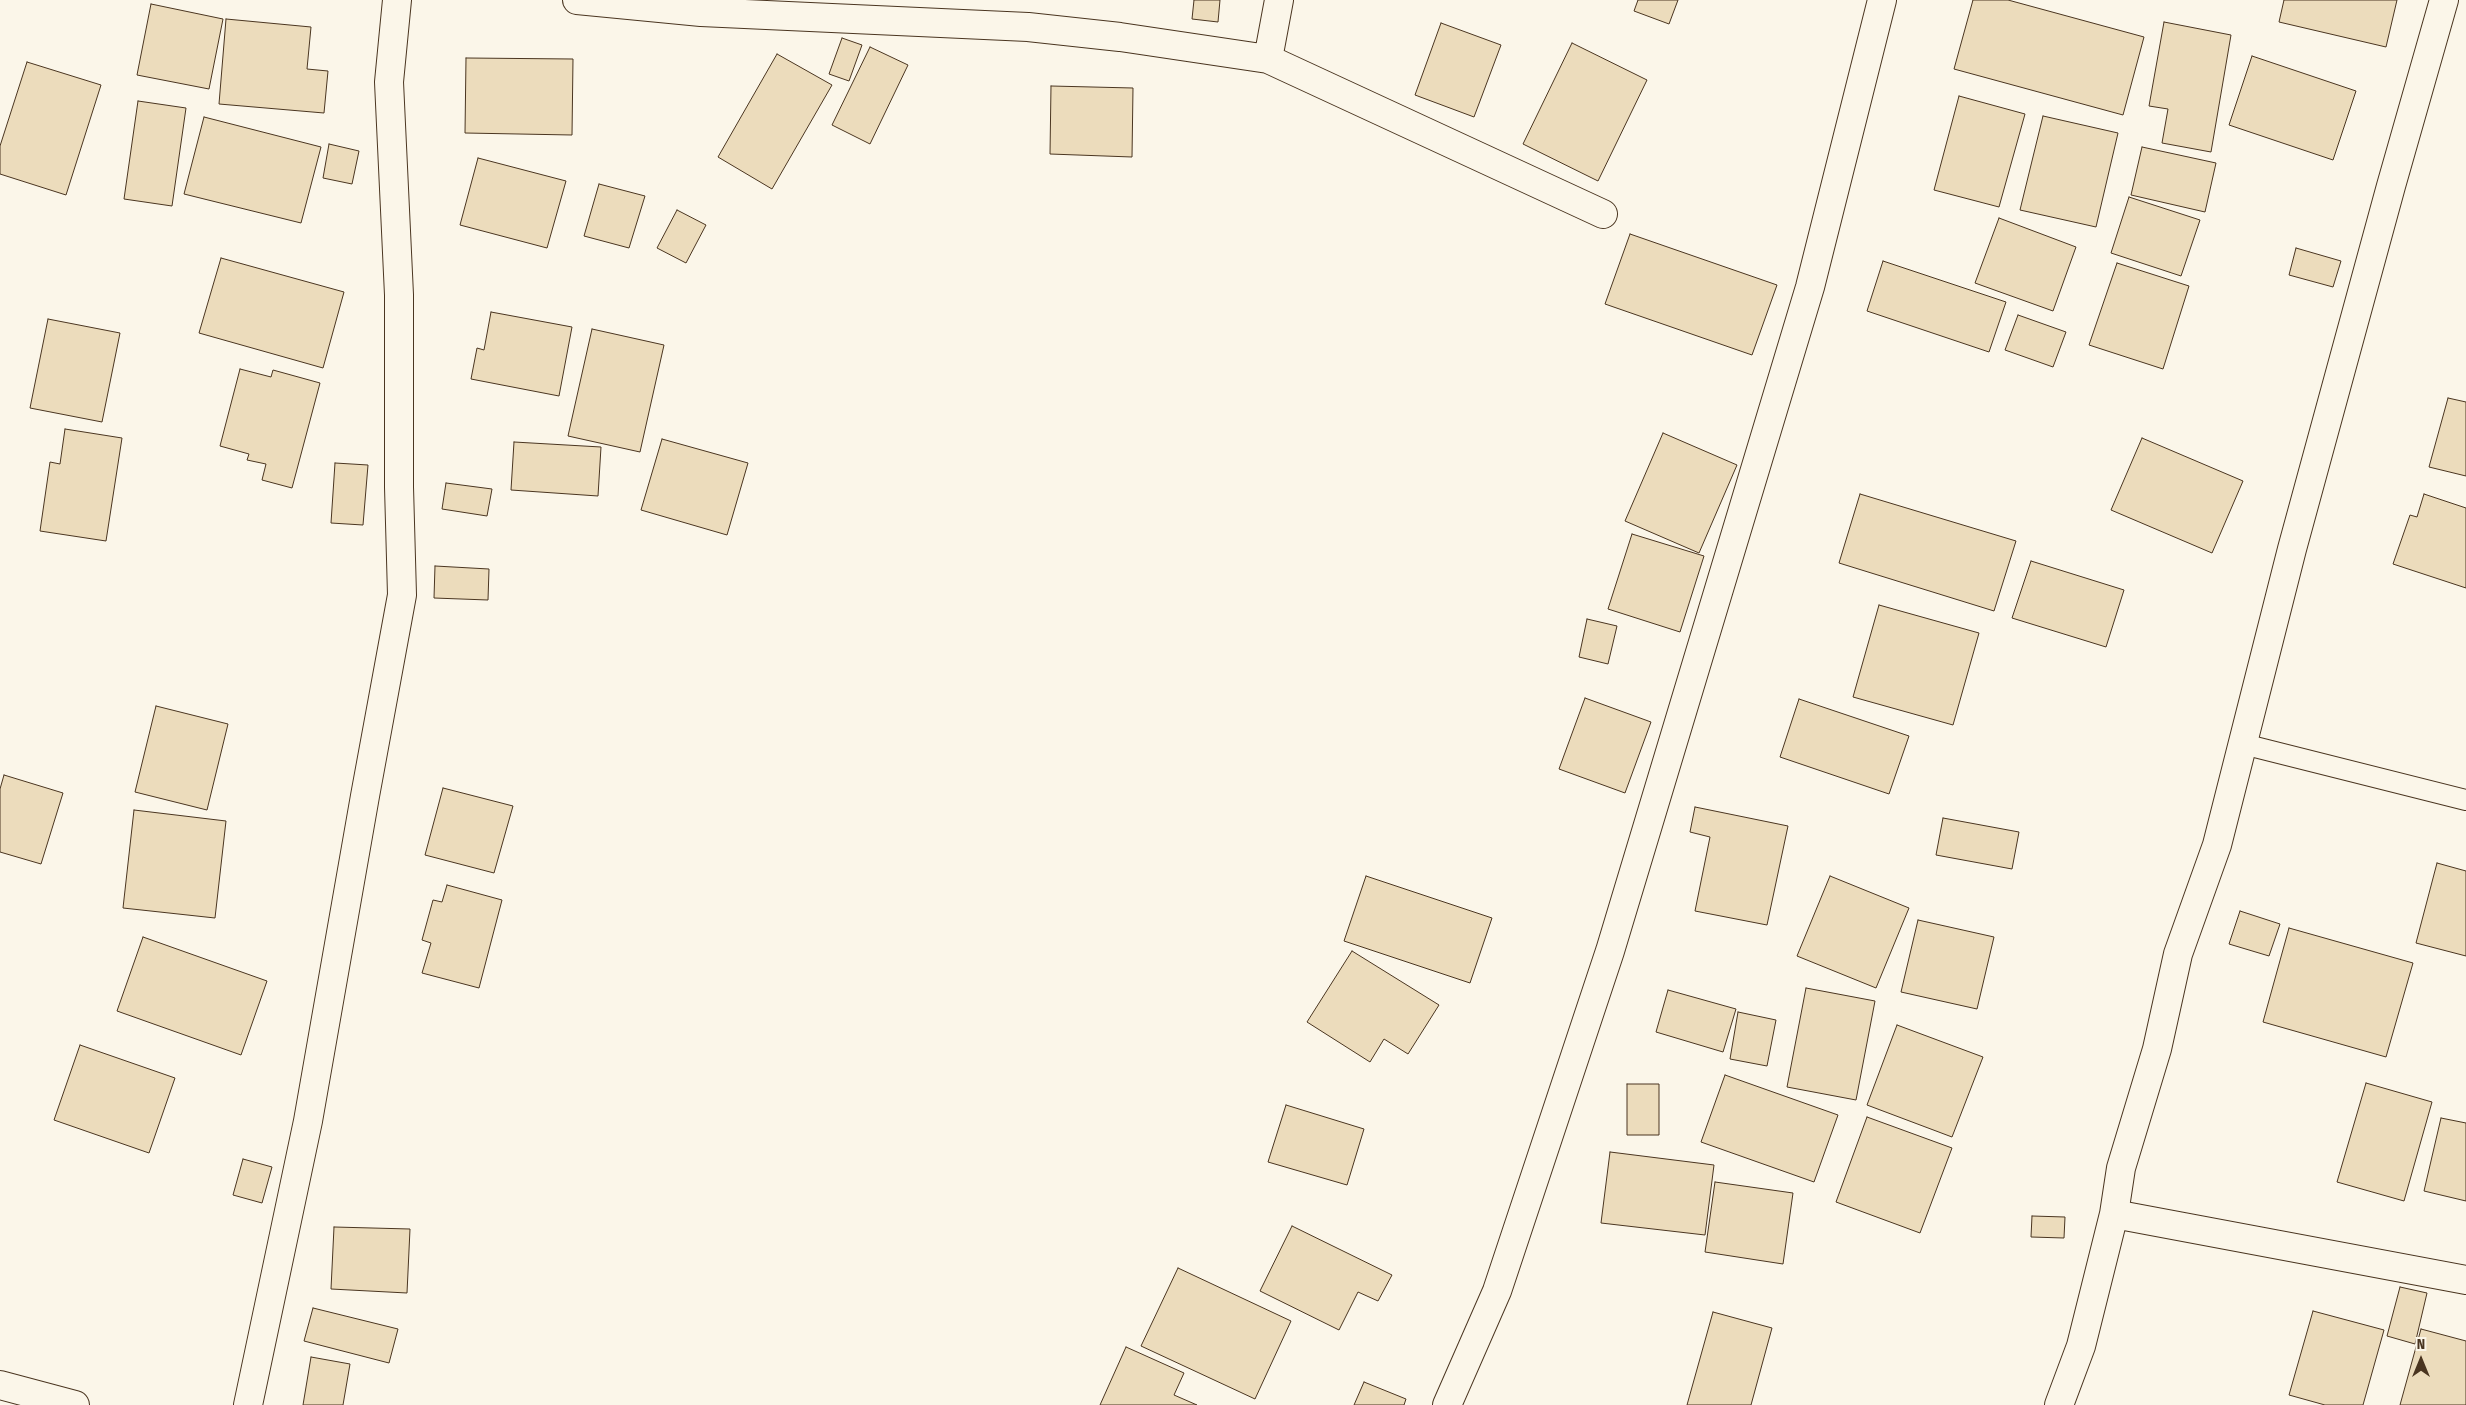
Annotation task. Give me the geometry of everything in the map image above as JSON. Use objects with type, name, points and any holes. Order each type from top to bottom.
[{"type":"street","points":[[248,1405],[308,1121],[402,595],[400,295],[389,82],[397,0]]},
{"type":"street","points":[[577,0],[701,12],[1028,27],[1120,37],[1268,59],[1603,214]]},
{"type":"street","points":[[1268,59],[1279,0]]},
{"type":"street","points":[[1447,1405],[1497,1291],[1610,951],[1810,287],[1882,0]]},
{"type":"street","points":[[2059,1405],[2081,1346],[2114,1214],[2120,1168],[2157,1049],[2178,954],[2217,844],[2292,549],[2444,0]]},
{"type":"street","points":[[2114,1214],[2466,1280]]},
{"type":"street","points":[[0,1385],[75,1405]]},
{"type":"lane","points":[[2243,744],[2466,800]]},
{"type":"building","points":[[1194,0],[1220,0],[1218,22],[1192,19]]},
{"type":"building","points":[[1638,0],[1678,0],[1669,24],[1634,11]]},
{"type":"building","points":[[1973,0],[2008,0],[2144,37],[2123,115],[1954,69]]},
{"type":"building","points":[[2284,0],[2397,0],[2386,47],[2279,22]]},
{"type":"building","points":[[151,4],[223,19],[209,89],[137,75]]},
{"type":"building","points":[[226,19],[311,27],[307,69],[328,71],[324,113],[219,104]]},
{"type":"building","points":[[2164,22],[2231,35],[2211,152],[2162,143],[2168,109],[2149,106]]},
{"type":"building","points":[[1441,23],[1501,45],[1474,117],[1415,95]]},
{"type":"building","points":[[842,38],[862,45],[849,81],[829,74]]},
{"type":"building","points":[[1572,43],[1647,80],[1598,181],[1523,144]]},
{"type":"building","points":[[870,47],[908,65],[870,144],[832,125]]},
{"type":"building","points":[[777,54],[832,85],[772,189],[718,157]]},
{"type":"building","points":[[2252,56],[2356,91],[2333,160],[2229,125]]},
{"type":"building","points":[[466,58],[573,59],[572,135],[465,133]]},
{"type":"building","points":[[27,62],[101,85],[66,195],[0,174],[0,146]]},
{"type":"building","points":[[1051,86],[1133,88],[1132,157],[1050,154]]},
{"type":"building","points":[[1959,96],[2025,114],[1999,207],[1934,190]]},
{"type":"building","points":[[138,101],[186,108],[172,206],[124,199]]},
{"type":"building","points":[[2043,116],[2118,133],[2096,227],[2020,210]]},
{"type":"building","points":[[204,117],[321,147],[301,223],[184,194]]},
{"type":"building","points":[[329,144],[359,151],[352,184],[323,178]]},
{"type":"building","points":[[2142,147],[2216,163],[2205,212],[2131,195]]},
{"type":"building","points":[[478,158],[566,181],[547,248],[460,225]]},
{"type":"building","points":[[599,184],[645,196],[629,248],[584,236]]},
{"type":"building","points":[[2129,197],[2200,220],[2181,276],[2111,253]]},
{"type":"building","points":[[677,210],[706,225],[686,263],[657,248]]},
{"type":"building","points":[[1999,218],[2076,247],[2053,311],[1975,283]]},
{"type":"building","points":[[1630,234],[1777,285],[1752,355],[1605,304]]},
{"type":"building","points":[[2296,248],[2341,261],[2333,287],[2289,275]]},
{"type":"building","points":[[221,258],[344,292],[323,368],[199,333]]},
{"type":"building","points":[[1883,261],[2006,302],[1989,352],[1867,311]]},
{"type":"building","points":[[2117,263],[2189,286],[2163,369],[2089,345]]},
{"type":"building","points":[[491,312],[572,327],[559,396],[471,379],[477,348],[484,350]]},
{"type":"building","points":[[2018,315],[2066,332],[2053,367],[2005,350]]},
{"type":"building","points":[[48,319],[120,333],[102,422],[30,408]]},
{"type":"building","points":[[592,329],[664,345],[640,452],[568,436]]},
{"type":"building","points":[[240,369],[271,377],[273,370],[320,383],[292,488],[262,480],[266,464],[247,460],[249,454],[220,446]]},
{"type":"building","points":[[2448,398],[2466,402],[2466,476],[2429,467]]},
{"type":"building","points":[[65,429],[122,438],[106,541],[40,531],[50,462],[60,464]]},
{"type":"building","points":[[1663,433],[1737,465],[1699,553],[1625,521]]},
{"type":"building","points":[[2142,438],[2243,481],[2212,553],[2111,510]]},
{"type":"building","points":[[662,439],[748,463],[727,535],[641,510]]},
{"type":"building","points":[[514,442],[601,447],[598,496],[511,490]]},
{"type":"building","points":[[335,463],[368,465],[363,525],[331,523]]},
{"type":"building","points":[[446,483],[492,489],[487,516],[442,509]]},
{"type":"building","points":[[1860,494],[2016,541],[1994,611],[1839,563]]},
{"type":"building","points":[[2424,494],[2466,508],[2466,588],[2393,564],[2410,515],[2417,517]]},
{"type":"building","points":[[1632,534],[1704,556],[1680,632],[1608,609]]},
{"type":"building","points":[[2031,561],[2124,590],[2106,647],[2012,618]]},
{"type":"building","points":[[435,566],[489,569],[488,600],[434,598]]},
{"type":"building","points":[[1879,605],[1979,633],[1953,725],[1853,697]]},
{"type":"building","points":[[1587,619],[1617,626],[1608,664],[1579,657]]},
{"type":"building","points":[[1585,698],[1651,722],[1625,793],[1559,769]]},
{"type":"building","points":[[1799,699],[1909,736],[1889,794],[1780,757]]},
{"type":"building","points":[[156,706],[228,724],[207,810],[135,792]]},
{"type":"building","points":[[4,775],[63,793],[41,864],[0,852],[0,789]]},
{"type":"building","points":[[443,788],[513,806],[494,873],[425,855]]},
{"type":"building","points":[[1695,807],[1788,826],[1767,925],[1695,911],[1710,837],[1690,832]]},
{"type":"building","points":[[134,810],[226,821],[215,918],[123,908]]},
{"type":"building","points":[[1943,818],[2019,832],[2012,869],[1936,855]]},
{"type":"building","points":[[2437,863],[2466,871],[2466,956],[2416,943]]},
{"type":"building","points":[[1366,876],[1492,918],[1470,983],[1344,941]]},
{"type":"building","points":[[1830,876],[1909,908],[1876,988],[1797,956]]},
{"type":"building","points":[[447,885],[502,900],[479,988],[422,973],[431,943],[422,940],[433,900],[442,902]]},
{"type":"building","points":[[2240,911],[2280,924],[2269,956],[2229,944]]},
{"type":"building","points":[[1918,920],[1994,937],[1977,1009],[1901,992]]},
{"type":"building","points":[[2289,928],[2413,963],[2386,1057],[2263,1022]]},
{"type":"building","points":[[143,937],[267,981],[241,1055],[117,1011]]},
{"type":"building","points":[[1352,951],[1439,1005],[1408,1054],[1384,1039],[1370,1062],[1307,1022]]},
{"type":"building","points":[[1806,988],[1875,1001],[1856,1100],[1787,1087]]},
{"type":"building","points":[[1668,990],[1736,1009],[1723,1052],[1656,1032]]},
{"type":"building","points":[[1738,1012],[1776,1020],[1767,1066],[1730,1059]]},
{"type":"building","points":[[1897,1025],[1983,1057],[1952,1137],[1867,1105]]},
{"type":"building","points":[[80,1045],[175,1078],[149,1153],[54,1120]]},
{"type":"building","points":[[1725,1075],[1838,1115],[1814,1182],[1701,1142]]},
{"type":"building","points":[[2366,1083],[2432,1102],[2404,1201],[2337,1182]]},
{"type":"building","points":[[1627,1084],[1659,1084],[1659,1135],[1627,1135]]},
{"type":"building","points":[[1286,1105],[1364,1129],[1347,1185],[1268,1162]]},
{"type":"building","points":[[1867,1117],[1952,1148],[1920,1233],[1836,1202]]},
{"type":"building","points":[[2441,1118],[2466,1123],[2466,1201],[2424,1191]]},
{"type":"building","points":[[1610,1152],[1714,1165],[1705,1235],[1601,1223]]},
{"type":"building","points":[[243,1159],[272,1167],[262,1203],[233,1195]]},
{"type":"building","points":[[1715,1182],[1793,1193],[1783,1264],[1705,1252]]},
{"type":"building","points":[[2032,1216],[2065,1217],[2064,1238],[2031,1237]]},
{"type":"building","points":[[1292,1226],[1392,1275],[1378,1301],[1358,1292],[1339,1330],[1260,1291]]},
{"type":"building","points":[[334,1227],[410,1229],[407,1293],[331,1289]]},
{"type":"building","points":[[1178,1268],[1291,1321],[1255,1399],[1141,1346]]},
{"type":"building","points":[[2400,1287],[2427,1293],[2415,1344],[2387,1336]]},
{"type":"building","points":[[313,1308],[398,1329],[389,1363],[304,1341]]},
{"type":"building","points":[[2313,1311],[2384,1330],[2363,1405],[2325,1405],[2289,1395]]},
{"type":"building","points":[[1713,1312],[1772,1328],[1751,1405],[1687,1405]]},
{"type":"building","points":[[2421,1329],[2466,1341],[2466,1405],[2400,1405]]},
{"type":"building","points":[[1126,1347],[1184,1373],[1174,1395],[1197,1405],[1100,1405]]},
{"type":"building","points":[[311,1357],[350,1364],[343,1405],[303,1405]]},
{"type":"building","points":[[1364,1382],[1406,1399],[1404,1405],[1354,1405]]}]
